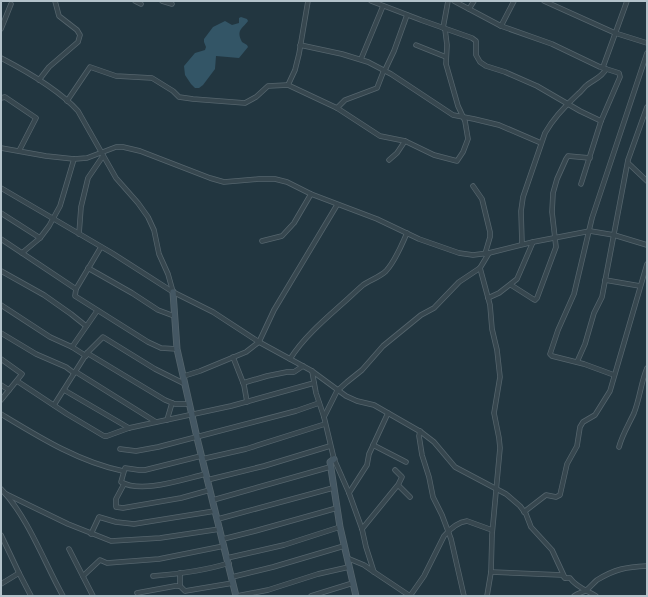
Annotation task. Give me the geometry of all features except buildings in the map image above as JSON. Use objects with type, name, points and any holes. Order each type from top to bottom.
[{"type":"street","points":[[39,80],[49,67],[74,46],[79,38],[79,32],[59,16],[55,1]]},
{"type":"street","points":[[135,1],[141,4]]},
{"type":"street","points":[[162,1],[172,4]]},
{"type":"street","points":[[288,85],[296,66],[308,1]]},
{"type":"street","points":[[372,1],[460,33],[476,41],[476,55],[480,62],[486,66],[505,72],[537,86],[601,121]]},
{"type":"street","points":[[67,101],[90,67],[100,72],[116,76],[152,78],[173,91],[179,97],[192,99],[245,103],[256,97],[268,86],[288,85],[337,108],[380,136],[405,141],[434,155],[457,161],[468,141],[463,117],[458,106],[446,64],[447,45],[444,28],[448,1]]},
{"type":"street","points":[[454,1],[501,26],[562,48],[618,73],[620,76],[601,121],[581,184]]},
{"type":"street","points":[[469,9],[474,1]]},
{"type":"street","points":[[501,26],[514,1]]},
{"type":"street","points":[[544,1],[615,33],[647,43]]},
{"type":"street","points":[[522,244],[523,197],[541,143],[550,125],[567,103],[579,94],[586,85],[602,75],[627,1]]},
{"type":"street","points":[[1,29],[11,4]]},
{"type":"street","points":[[361,59],[383,6]]},
{"type":"street","points":[[337,108],[345,100],[376,88],[394,51],[407,14]]},
{"type":"street","points":[[416,45],[446,57]]},
{"type":"street","points":[[300,46],[361,59],[385,70],[453,115],[499,125],[541,143]]},
{"type":"street","points":[[614,375],[577,362],[552,356],[550,354],[558,330],[573,298],[595,208],[647,53]]},
{"type":"street","points":[[1,58],[39,80],[78,111],[116,178],[138,203],[148,217],[154,230],[160,258],[168,274],[173,292],[177,349],[191,414],[236,596],[268,590],[318,574],[349,567]]},
{"type":"street","points":[[1,98],[5,98],[36,118],[19,151]]},
{"type":"street","points":[[577,362],[586,344],[594,313],[602,297],[628,163],[647,107]]},
{"type":"street","points":[[389,160],[401,148],[405,141]]},
{"type":"street","points":[[1,148],[46,156],[74,159],[87,158],[116,148],[131,148],[217,181],[224,182],[275,179],[288,182],[337,205],[377,219],[407,233],[459,253],[487,253],[522,244],[590,231],[614,235],[647,245]]},
{"type":"street","points":[[79,234],[81,207],[88,178],[102,154]]},
{"type":"street","points":[[511,285],[535,300],[537,298],[543,278],[556,247],[552,212],[555,185],[566,159],[572,156],[590,158]]},
{"type":"street","points":[[22,253],[45,233],[53,220],[60,206],[74,159]]},
{"type":"street","points":[[628,163],[647,180]]},
{"type":"street","points":[[324,417],[338,391],[362,370],[383,346],[421,315],[434,308],[459,282],[480,268],[487,253],[490,232],[482,199],[473,186]]},
{"type":"street","points":[[1,188],[101,247],[173,292],[213,312],[259,342],[312,371],[338,391],[353,400],[374,405],[420,431],[434,442],[455,467],[510,497],[524,512],[531,527],[552,550],[565,578]]},
{"type":"street","points":[[262,241],[282,236],[294,223],[311,194]]},
{"type":"street","points":[[184,376],[233,357],[250,349],[259,342],[274,310],[337,205]]},
{"type":"street","points":[[1,213],[40,238]]},
{"type":"street","points":[[290,359],[301,344],[324,320],[363,285],[387,270],[393,262],[407,233]]},
{"type":"street","points":[[1,239],[76,289]]},
{"type":"street","points":[[488,298],[499,293],[518,279],[533,242]]},
{"type":"street","points":[[101,247],[76,289],[74,295],[76,298],[148,342],[161,348],[177,349]]},
{"type":"street","points":[[524,512],[546,495],[556,497],[560,495],[567,464],[577,446],[580,427],[583,422],[592,418],[607,398],[647,264]]},
{"type":"street","points":[[88,268],[132,293],[158,310],[174,316]]},
{"type":"street","points":[[480,268],[488,298],[492,329],[496,342],[500,377],[494,413],[500,448],[487,596]]},
{"type":"street","points":[[1,272],[44,296],[86,326]]},
{"type":"street","points":[[605,280],[640,286]]},
{"type":"street","points":[[1,305],[50,337],[87,355],[139,386],[172,403],[189,404]]},
{"type":"street","points":[[72,347],[97,311]]},
{"type":"street","points":[[1,333],[36,354],[66,367],[156,422]]},
{"type":"street","points":[[54,405],[87,355],[103,337],[127,350],[155,369],[185,384]]},
{"type":"street","points":[[233,357],[243,383],[247,402]]},
{"type":"street","points":[[1,359],[22,373],[1,400]]},
{"type":"street","points":[[243,383],[267,376],[297,371],[303,366]]},
{"type":"street","points":[[619,447],[634,412],[643,377],[647,368]]},
{"type":"street","points":[[312,371],[334,459],[349,493],[362,529],[374,572]]},
{"type":"street","points":[[17,381],[104,436],[129,428],[247,402],[314,383]]},
{"type":"street","points":[[1,385],[9,390]]},
{"type":"street","points":[[64,390],[129,428]]},
{"type":"street","points":[[167,420],[172,403]]},
{"type":"street","points":[[120,449],[139,451],[296,411],[319,403]]},
{"type":"street","points":[[349,493],[367,465],[369,454],[388,413]]},
{"type":"street","points":[[1,414],[24,429],[77,456],[123,471]]},
{"type":"street","points":[[325,424],[251,447],[146,470],[126,467],[123,471],[121,482],[135,486],[151,486],[207,477],[264,466],[330,446]]},
{"type":"street","points":[[420,431],[419,436],[422,455],[429,477],[432,497],[442,515],[448,531],[454,550],[464,596]]},
{"type":"street","points":[[373,445],[406,462]]},
{"type":"street","points":[[334,459],[330,462],[330,467],[346,558],[356,596]]},
{"type":"street","points":[[213,500],[330,467]]},
{"type":"street","points":[[362,529],[398,485],[402,476],[395,470]]},
{"type":"street","points":[[124,484],[116,499],[116,507],[123,508],[157,503],[210,490]]},
{"type":"street","points":[[398,485],[410,497]]},
{"type":"street","points":[[218,519],[334,488]]},
{"type":"street","points":[[1,489],[14,504],[63,596]]},
{"type":"street","points":[[6,494],[91,534],[111,541],[160,538],[220,528]]},
{"type":"street","points":[[223,539],[337,508]]},
{"type":"street","points":[[91,534],[98,517],[116,522],[134,524],[215,511]]},
{"type":"street","points":[[346,558],[360,563],[410,596],[424,576],[448,531],[467,521],[492,530]]},
{"type":"street","points":[[153,576],[211,568],[228,560],[284,545],[340,527]]},
{"type":"street","points":[[1,535],[31,596]]},
{"type":"street","points":[[83,576],[100,560],[107,563],[159,559],[224,546]]},
{"type":"street","points":[[180,573],[180,586],[184,591],[187,591],[274,568],[344,546]]},
{"type":"street","points":[[69,549],[93,596]]},
{"type":"street","points":[[574,596],[577,593],[585,591],[596,581],[620,569],[647,566]]},
{"type":"street","points":[[490,572],[562,575],[565,578],[570,578],[585,591],[588,591],[596,596]]},
{"type":"street","points":[[1,584],[19,573]]},
{"type":"street","points":[[311,596],[353,583]]},
{"type":"street","points":[[137,593],[180,586]]},
{"type":"water","points":[[241,17],[247,19],[248,21],[240,30],[240,38],[248,47],[239,58],[216,56],[215,69],[203,85],[199,88],[195,88],[185,75],[184,66],[195,53],[205,50],[206,47],[204,39],[213,27],[225,21],[232,25],[239,23],[239,18]]}]
